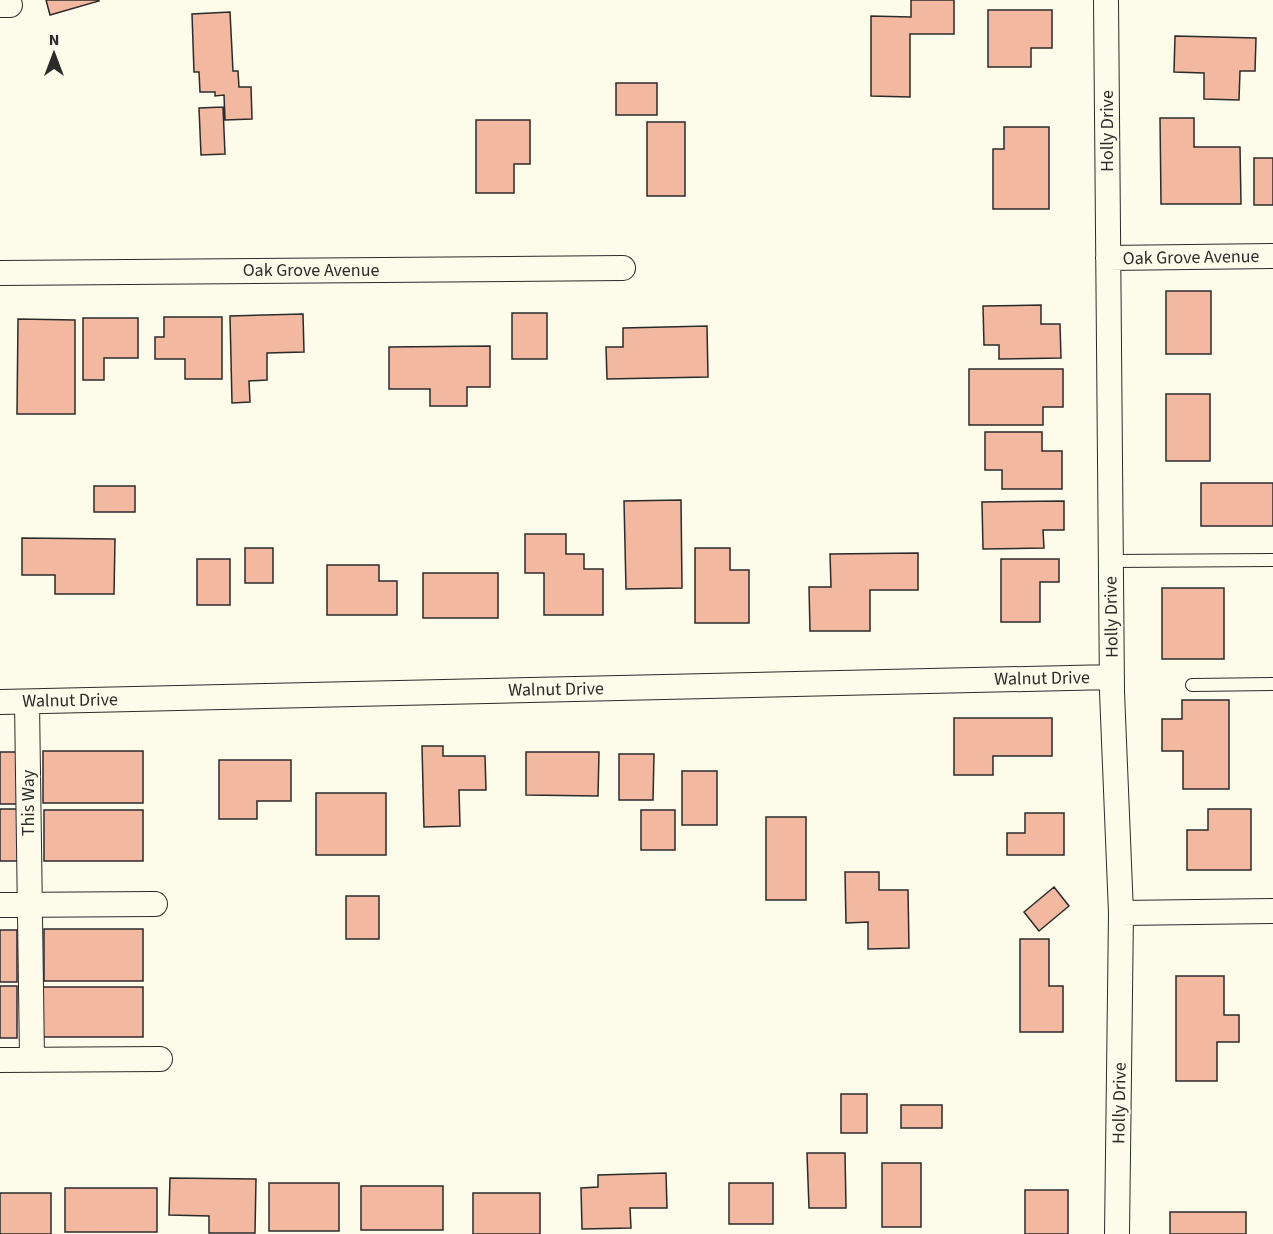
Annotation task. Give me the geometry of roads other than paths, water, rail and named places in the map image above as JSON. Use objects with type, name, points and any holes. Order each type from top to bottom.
[{"type":"street","name":"Holly Drive","points":[[1106,0],[1112,677],[1121,913],[1117,1234]]},
{"type":"street","name":"Oak Grove Avenue","points":[[1108,258],[1273,256]]},
{"type":"street","name":"Oak Grove Avenue","points":[[0,273],[623,268]]},
{"type":"street","name":"Walnut Drive","points":[[0,702],[1112,677]]},
{"type":"street","name":"This Way","points":[[27,702],[28,904],[32,1059]]},
{"type":"street","points":[[0,904],[155,904]]},
{"type":"street","points":[[1121,913],[1273,911]]},
{"type":"street","points":[[0,1059],[160,1059]]},
{"type":"lane","points":[[1111,561],[1273,560]]},
{"type":"lane","points":[[1192,685],[1273,684]]}]
